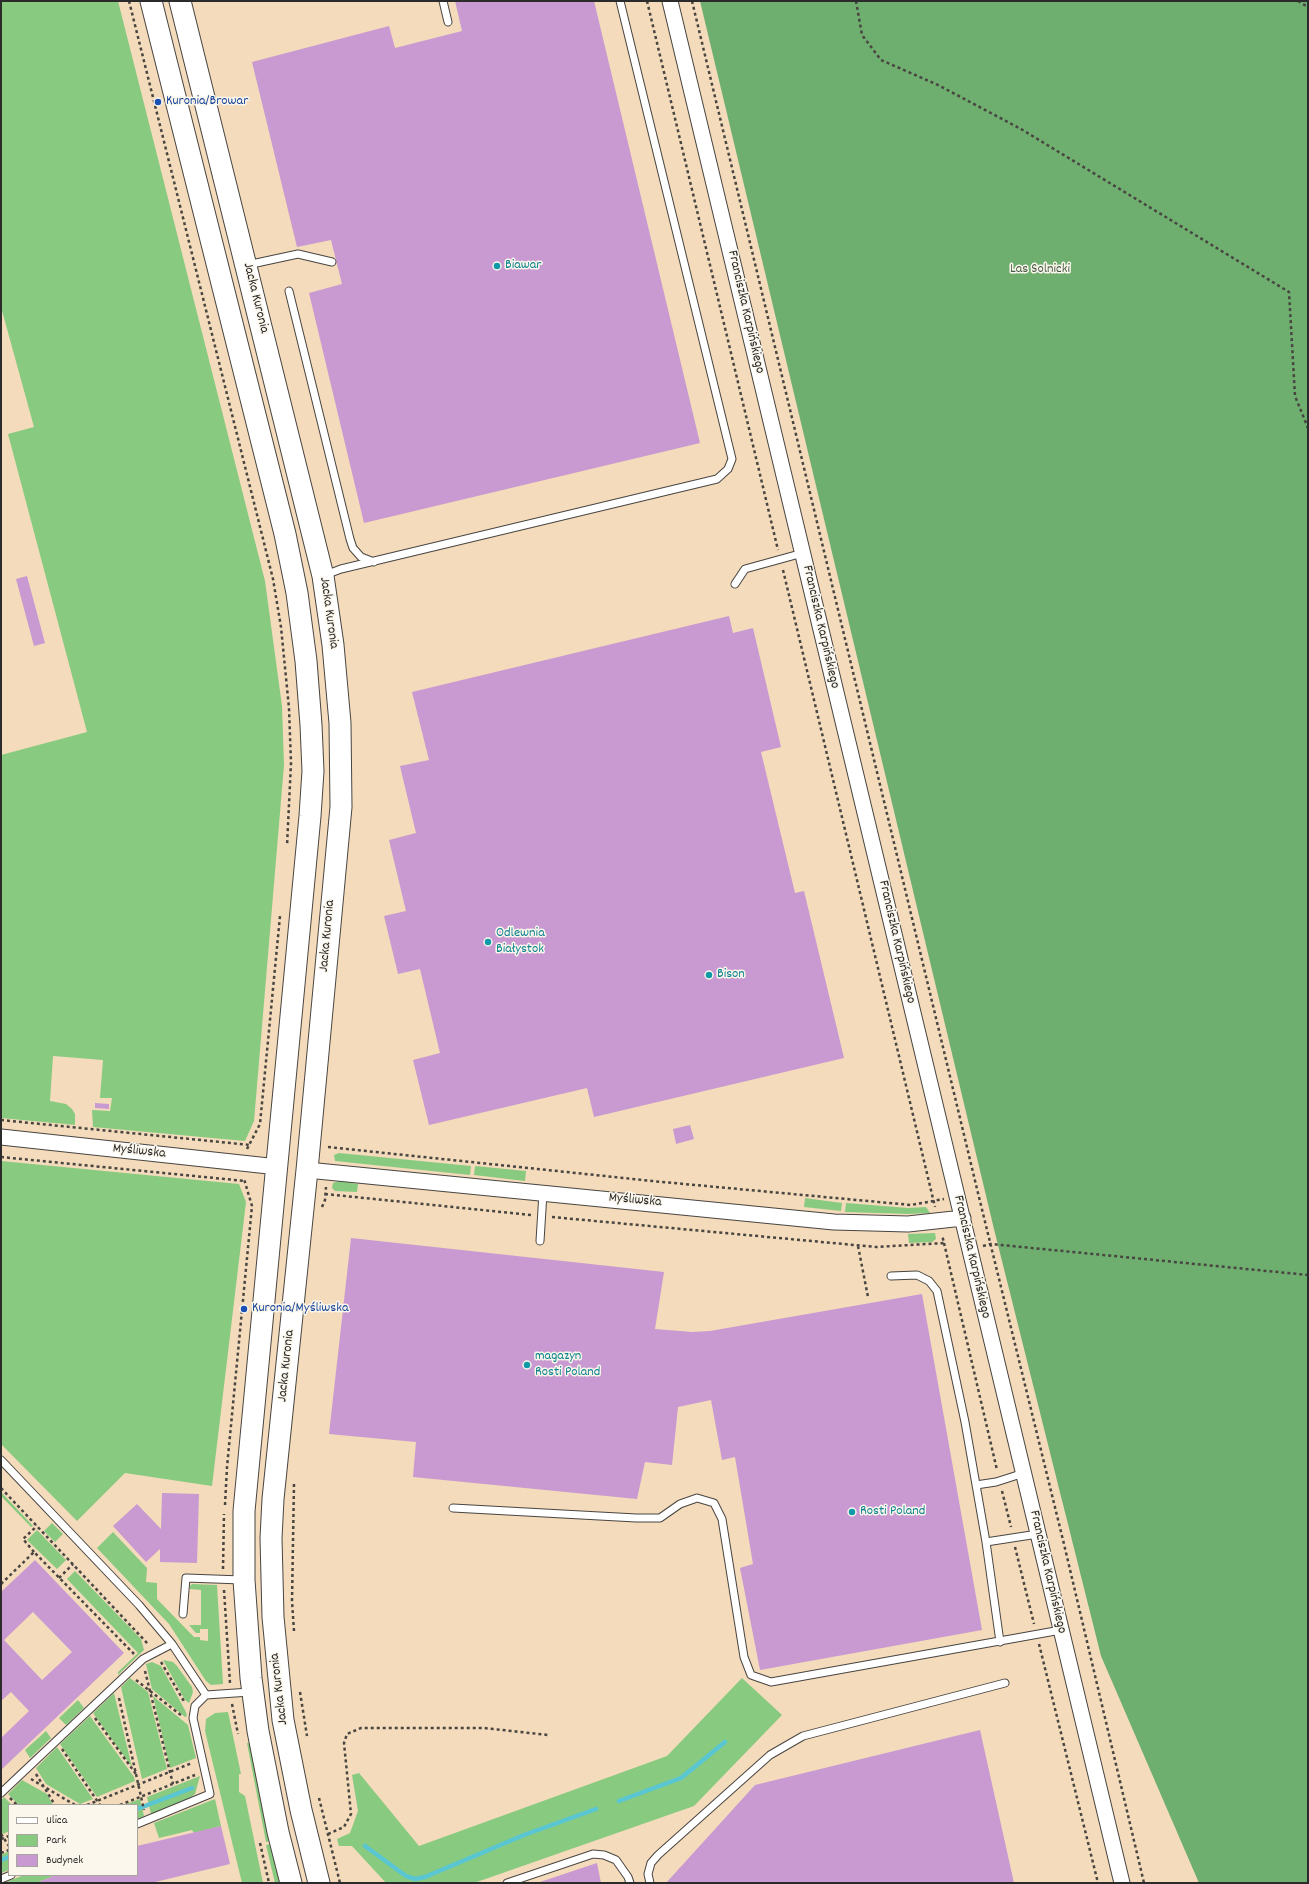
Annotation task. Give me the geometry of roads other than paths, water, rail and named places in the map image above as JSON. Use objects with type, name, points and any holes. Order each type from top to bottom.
[{"type":"main road","name":"Jacka Kuronia","points":[[151,1],[285,534],[297,593],[306,661],[313,779],[278,1167],[244,1511],[244,1580],[252,1692],[259,1739],[278,1832],[291,1883]]},
{"type":"main road","name":"Jacka Kuronia","points":[[180,1],[247,265],[323,576],[333,645],[340,723],[341,807],[307,1170],[274,1491],[272,1538],[273,1617],[283,1720],[308,1839],[319,1883]]},
{"type":"main road","points":[[278,1167],[307,1170]]},
{"type":"street","name":"Franciszka Karpińskiego","points":[[670,1],[1122,1883]]},
{"type":"street","name":"Myśliwska","points":[[1,1137],[278,1167]]},
{"type":"street","name":"Myśliwska","points":[[307,1170],[834,1222],[908,1224],[963,1218]]},
{"type":"lane","points":[[443,1],[448,22]]},
{"type":"lane","points":[[323,576],[341,569],[717,479],[728,469],[732,459],[620,1]]},
{"type":"lane","points":[[247,265],[298,254],[332,262]]},
{"type":"lane","points":[[289,291],[350,540],[353,548],[361,557],[374,562]]},
{"type":"lane","points":[[735,584],[744,569],[803,553]]},
{"type":"lane","points":[[540,1241],[543,1193]]},
{"type":"lane","points":[[891,1276],[917,1275],[929,1281],[937,1291],[965,1422],[986,1542],[1000,1642]]},
{"type":"lane","points":[[1,1460],[139,1605],[172,1644],[206,1695]]},
{"type":"lane","points":[[976,1485],[1024,1473]]},
{"type":"lane","points":[[453,1508],[660,1518],[680,1504],[697,1498],[714,1503],[722,1519],[744,1657],[751,1675],[771,1682],[1061,1630]]},
{"type":"lane","points":[[986,1542],[1038,1534]]},
{"type":"lane","points":[[183,1614],[186,1578],[244,1580]]},
{"type":"lane","points":[[1,1793],[143,1659],[172,1644]]},
{"type":"lane","points":[[650,1883],[648,1874],[649,1869],[651,1863],[658,1855],[770,1755],[803,1736],[1005,1683]]},
{"type":"lane","points":[[138,1824],[210,1794],[194,1725],[195,1706],[206,1695],[252,1692]]},
{"type":"lane","points":[[507,1883],[593,1854],[604,1855],[616,1860],[628,1877],[630,1883]]},
{"type":"waterway","points":[[619,1801],[681,1778],[725,1742]]},
{"type":"waterway","points":[[138,1809],[192,1788]]},
{"type":"waterway","points":[[365,1846],[406,1876],[415,1879],[425,1877],[524,1835],[596,1809]]},
{"type":"waterway","points":[[1,1860],[8,1857]]},
{"type":"place","name":"Kuronia/Browar","points":[[158,102]]},
{"type":"place","name":"Biawar","points":[[497,266]]},
{"type":"place","name":"Odlewnia Białystok","points":[[488,942]]},
{"type":"place","name":"Bison","points":[[709,975]]},
{"type":"place","name":"Kuronia/Myśliwska","points":[[244,1309]]},
{"type":"place","name":"magazyn Rosti Poland","points":[[527,1365]]},
{"type":"place","name":"Rosti Poland","points":[[852,1512]]},
{"type":"park label","name":"Las Solnicki","points":[[1040,270]]}]
